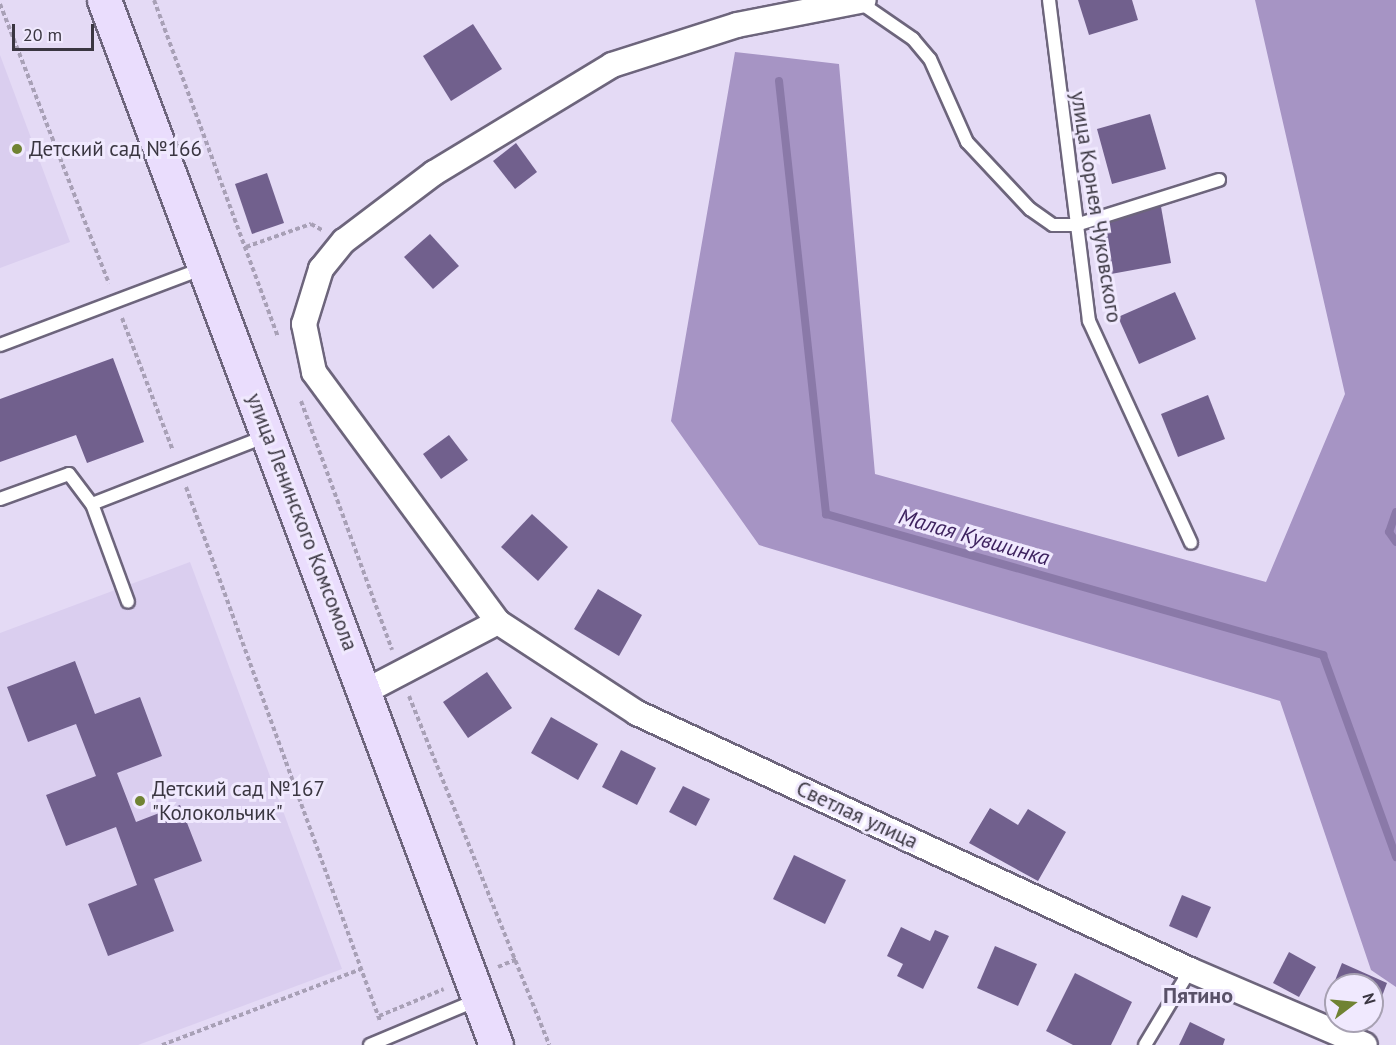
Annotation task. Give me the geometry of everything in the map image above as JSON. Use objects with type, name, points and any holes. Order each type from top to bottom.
[{"type":"main road","name":"улица Ленинского Комсомола","points":[[104,0],[366,691],[496,1045]]},
{"type":"street","points":[[366,691],[498,622],[314,372],[304,324],[308,297],[321,269],[344,241],[434,173],[612,65],[737,25],[860,1]]},
{"type":"street","name":"Светлая улица","points":[[498,622],[637,712],[1190,970],[1365,1045]]},
{"type":"lane","name":"улица Корнея Чуковского","points":[[1048,0],[1089,321],[1191,543]]},
{"type":"lane","points":[[860,1],[913,39],[930,59],[967,142],[1030,209],[1053,225],[1076,225],[1220,180]]},
{"type":"lane","points":[[0,345],[205,268]]},
{"type":"lane","points":[[92,504],[269,435]]},
{"type":"lane","points":[[0,499],[69,474],[92,504],[128,602]]},
{"type":"lane","points":[[1145,1045],[1190,970]]},
{"type":"lane","points":[[370,1045],[479,999]]},
{"type":"path","points":[[154,0],[282,348]]},
{"type":"path","points":[[0,4],[180,470],[387,1038]]},
{"type":"path","points":[[246,247],[311,224],[344,241]]},
{"type":"path","points":[[298,393],[400,674],[549,1045]]},
{"type":"path","points":[[162,1045],[361,969]]},
{"type":"shaded area","points":[[1255,0],[1396,0],[1396,987],[1384,979],[1384,973],[1375,973],[1371,970],[1280,701],[759,545],[671,421],[735,52],[839,64],[875,474],[1266,582],[1345,394]]},
{"type":"shaded area","name":"Детский сад №166","points":[[0,55],[70,242],[0,268]]},
{"type":"shaded area","name":"Детский сад №167 \"Колокольчик\"","points":[[190,562],[342,969],[138,1045],[0,1045],[0,633]]},
{"type":"building","points":[[1078,0],[1132,0],[1138,20],[1089,35]]},
{"type":"building","points":[[473,24],[502,69],[451,101],[423,56]]},
{"type":"building","points":[[1150,114],[1166,169],[1112,184],[1097,129]]},
{"type":"building","points":[[516,143],[537,172],[515,189],[493,161]]},
{"type":"building","points":[[267,173],[284,223],[252,234],[235,184]]},
{"type":"building","points":[[1160,201],[1171,263],[1111,274],[1099,212]]},
{"type":"building","points":[[430,234],[459,266],[433,289],[404,257]]},
{"type":"building","points":[[1175,292],[1196,339],[1139,364],[1118,317]]},
{"type":"building","points":[[113,358],[144,442],[87,463],[76,435],[0,462],[0,399]]},
{"type":"building","points":[[1208,395],[1225,439],[1178,457],[1161,414]]},
{"type":"building","points":[[449,435],[468,460],[441,479],[423,454]]},
{"type":"building","points":[[532,514],[568,547],[538,581],[501,547]]},
{"type":"building","points":[[598,589],[642,615],[619,656],[574,629]]},
{"type":"building","points":[[75,661],[95,714],[140,697],[162,756],[117,773],[136,822],[180,805],[202,861],[154,879],[174,931],[108,956],[88,904],[137,885],[116,827],[66,846],[46,795],[96,776],[76,724],[28,742],[7,687]]},
{"type":"building","points":[[487,672],[512,708],[468,738],[443,702]]},
{"type":"building","points":[[551,717],[598,744],[578,780],[531,753]]},
{"type":"building","points":[[621,750],[656,768],[637,805],[602,787]]},
{"type":"building","points":[[683,786],[710,799],[696,826],[669,812]]},
{"type":"building","points":[[990,808],[1018,825],[1028,809],[1066,832],[1038,881],[969,843]]},
{"type":"building","points":[[794,855],[846,880],[825,924],[773,899]]},
{"type":"building","points":[[1182,895],[1211,907],[1197,938],[1169,926]]},
{"type":"building","points":[[901,927],[930,941],[935,930],[949,936],[923,989],[897,976],[903,964],[887,956]]},
{"type":"building","points":[[995,946],[1037,964],[1018,1006],[977,988]]},
{"type":"building","points":[[1289,952],[1316,967],[1299,997],[1273,983]]},
{"type":"building","points":[[1342,963],[1364,973],[1338,973]]},
{"type":"building","points":[[1075,973],[1132,1002],[1111,1045],[1073,1045],[1046,1031]]},
{"type":"building","points":[[1190,1022],[1225,1039],[1223,1045],[1179,1045]]},
{"type":"waterway","name":"Малая Кувшинка","points":[[779,81],[826,514],[1323,655],[1396,857]]},
{"type":"waterway","points":[[1396,512],[1389,532],[1396,542]]},
{"type":"place","name":"Детский сад №166","points":[[17,149]]},
{"type":"place","name":"Детский сад №167 \"Колокольчик\"","points":[[140,801]]},
{"type":"district","name":"Пятино","points":[[1198,996]]}]
